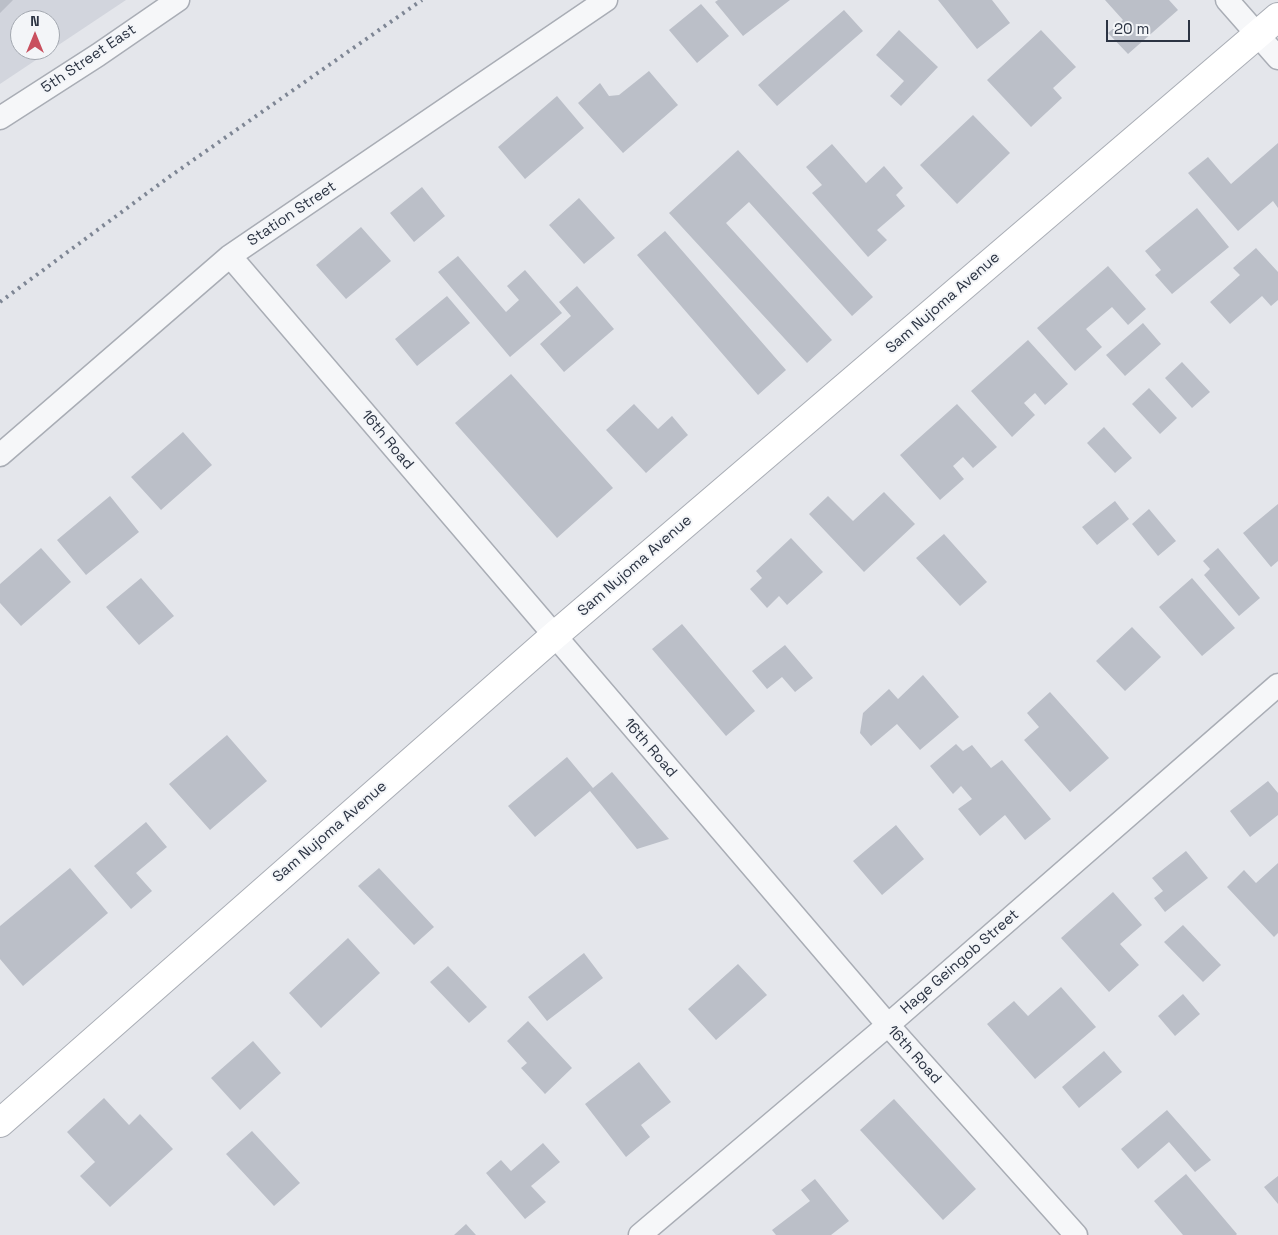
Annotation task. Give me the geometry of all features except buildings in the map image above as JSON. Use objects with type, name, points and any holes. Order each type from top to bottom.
[{"type":"main road","name":"Sam Nujoma Avenue","points":[[0,1123],[554,636],[1278,17]]},
{"type":"street","name":"5th Street East","points":[[0,118],[98,55],[178,0]]},
{"type":"street","name":"Station Street","points":[[0,455],[230,256],[606,0]]},
{"type":"street","points":[[1227,0],[1278,58]]},
{"type":"street","name":"16th Road","points":[[230,256],[888,1025],[1076,1235]]},
{"type":"street","name":"Hage Geingob Street","points":[[640,1235],[888,1025],[1278,685]]},
{"type":"shaded area","points":[[0,0],[126,0],[60,44],[60,10],[10,10],[10,60],[36,60],[0,84]]},
{"type":"railway","points":[[0,302],[169,177],[422,0]]}]
